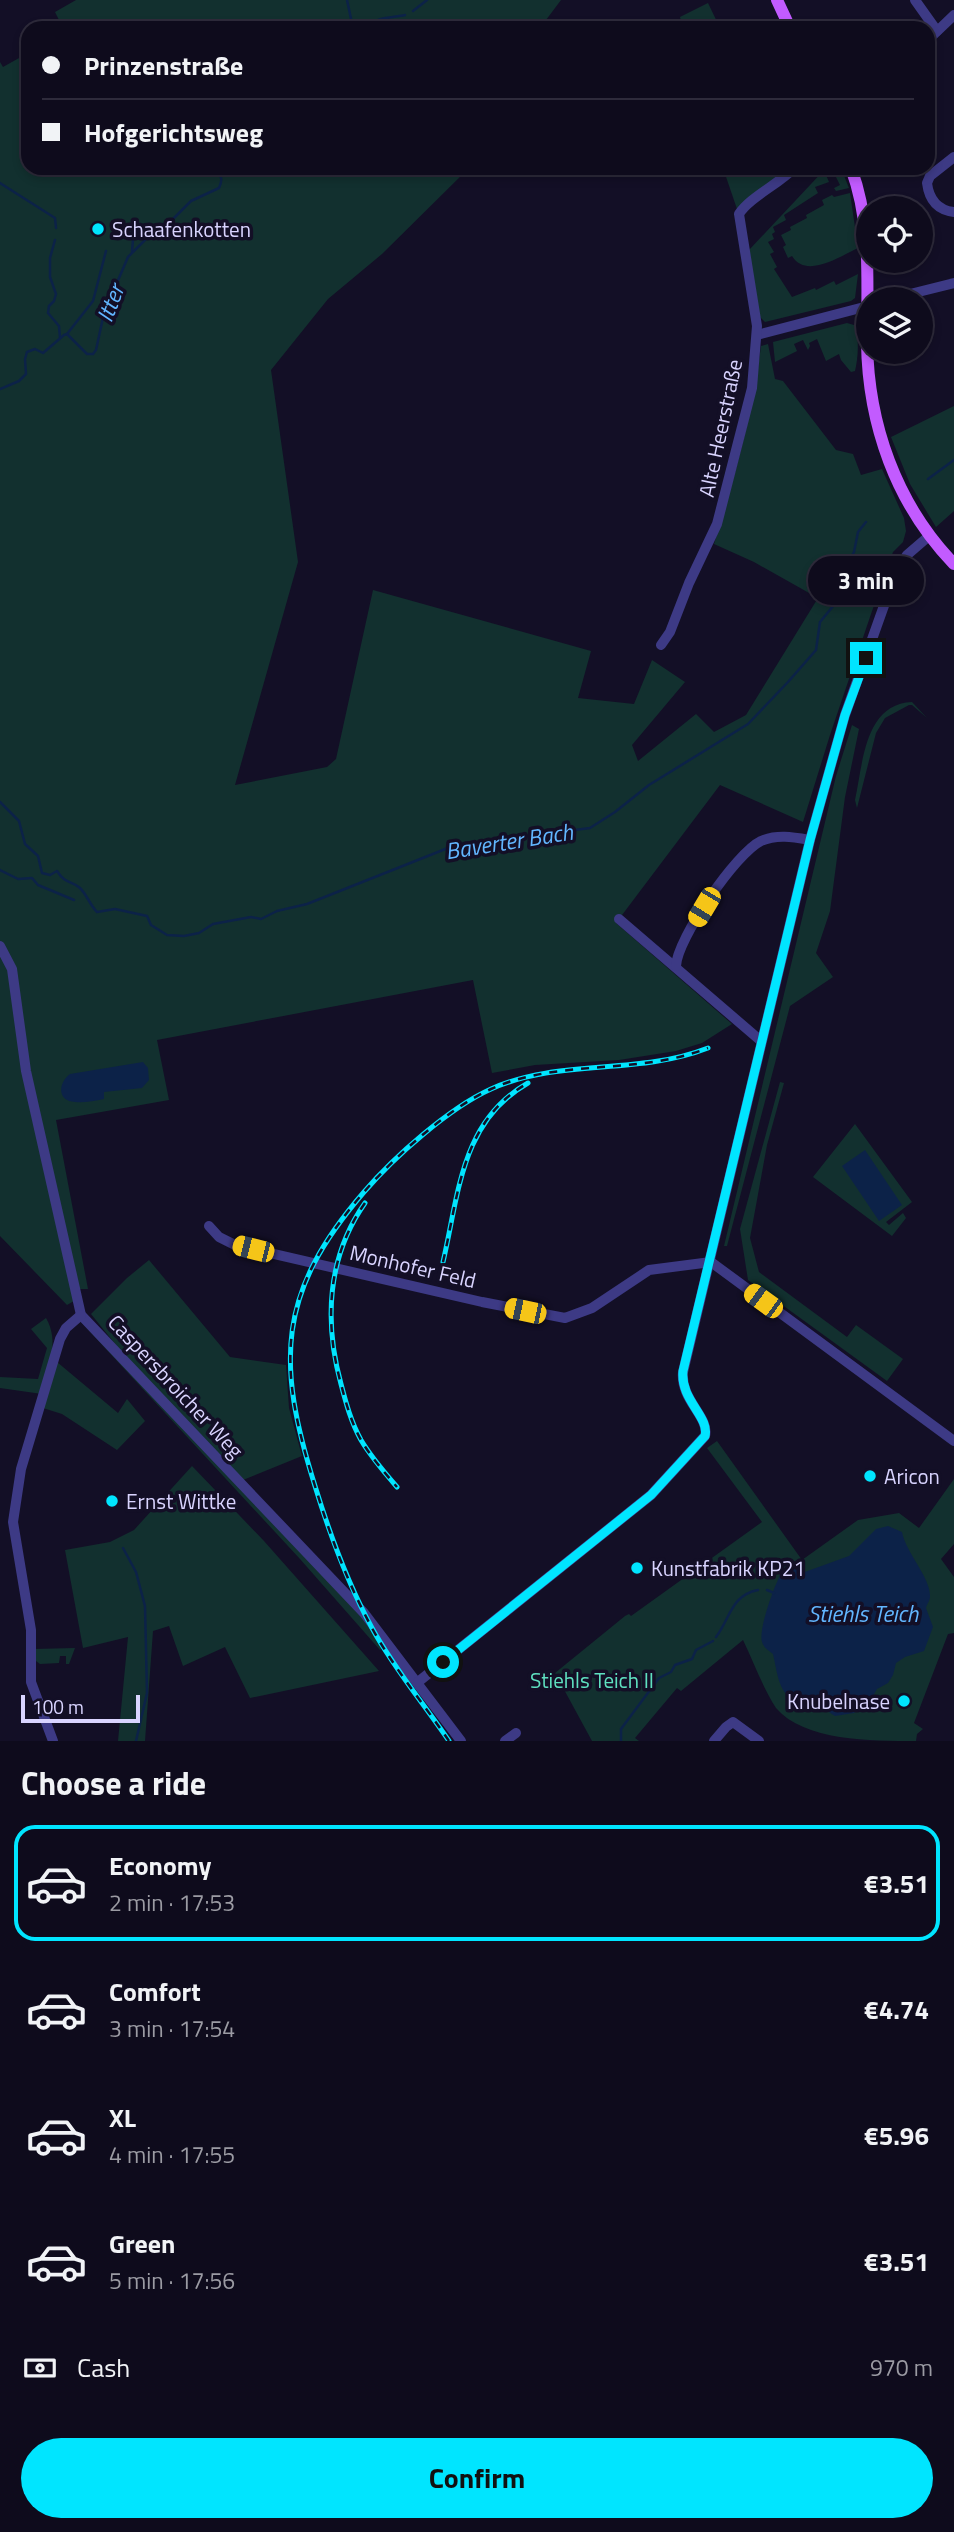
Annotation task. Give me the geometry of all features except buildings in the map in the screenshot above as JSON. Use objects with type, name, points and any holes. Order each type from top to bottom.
[{"type":"main road","points":[[777,0],[787,21]]},
{"type":"main road","points":[[853,175],[866,223],[868,287]]},
{"type":"main road","points":[[870,364],[879,431],[901,489],[929,536],[954,564]]},
{"type":"street","points":[[915,0],[930,21]]},
{"type":"street","points":[[935,28],[937,31],[954,15]]},
{"type":"street","points":[[935,169],[954,157]]},
{"type":"street","name":"Alte Heerstraße","points":[[661,645],[670,632],[688,583],[704,554],[721,511],[752,388],[757,335],[750,271],[738,218],[747,205],[788,175]]},
{"type":"street","points":[[925,175],[933,202],[942,209],[954,212]]},
{"type":"street","points":[[933,288],[954,283]]},
{"type":"street","points":[[757,335],[856,309]]},
{"type":"street","points":[[418,1682],[651,1495],[705,1436],[706,1427],[688,1398],[683,1378],[810,840],[845,715],[894,578],[904,558],[929,536]]},
{"type":"street","points":[[676,966],[679,950],[710,897],[750,848],[761,841],[776,837],[810,840]]},
{"type":"street","points":[[619,919],[761,1041]]},
{"type":"street","name":"Caspersbroicher Weg","points":[[0,946],[12,969],[26,1071],[80,1315],[364,1614],[461,1741]]},
{"type":"street","name":"Monhofer Feld","points":[[209,1227],[219,1237],[235,1244],[482,1302],[565,1318],[592,1308],[649,1270],[711,1262]]},
{"type":"street","points":[[711,1262],[954,1441]]},
{"type":"street","points":[[53,1741],[31,1682],[31,1630],[13,1522],[21,1469],[60,1339],[66,1328],[80,1315]]},
{"type":"street","points":[[714,1741],[733,1722],[759,1741]]},
{"type":"street","points":[[505,1741],[516,1733]]},
{"type":"green space","points":[[76,0],[561,0],[545,21],[60,21],[55,12]]},
{"type":"green space","points":[[708,3],[717,21],[681,21],[680,17]]},
{"type":"green space","points":[[21,57],[21,175],[462,175],[382,254],[328,299],[271,370],[298,562],[235,785],[327,767],[336,759],[373,590],[591,651],[578,698],[634,704],[652,660],[685,682],[632,745],[638,761],[696,714],[714,732],[746,715],[818,598],[754,562],[714,544],[748,421],[761,346],[768,344],[775,379],[783,381],[836,450],[853,454],[861,475],[882,469],[904,518],[906,531],[903,542],[893,552],[871,614],[803,822],[720,785],[616,923],[732,1024],[702,1043],[676,1051],[619,1060],[535,1065],[492,1073],[473,980],[157,1040],[169,1100],[56,1120],[88,1289],[78,1289],[74,1301],[67,1305],[0,1236],[0,62],[3,67]]},
{"type":"green space","points":[[725,175],[784,175],[737,209]]},
{"type":"green space","points":[[819,175],[826,175],[829,182],[815,187],[818,193],[784,215],[786,220],[773,227],[774,239],[768,242],[774,252],[770,254],[777,267],[774,269],[792,297],[834,281],[836,285],[858,274],[855,298],[765,322],[760,317],[749,250]]},
{"type":"green space","points":[[835,175],[844,175],[849,188],[836,191],[834,188],[840,185]]},
{"type":"green space","points":[[850,193],[856,249],[832,261],[814,266],[798,263],[792,256],[788,258],[781,235],[824,205],[822,200],[832,195],[834,197]]},
{"type":"green space","points":[[847,323],[854,325],[855,371],[851,372],[839,354],[826,361],[817,339],[809,343],[808,350],[803,340],[794,344],[797,351],[775,362],[773,342]]},
{"type":"green space","points":[[954,406],[954,511],[936,527],[910,484],[891,437]]},
{"type":"green space","points":[[912,702],[927,718],[909,705],[885,718],[876,733],[857,808],[855,800],[864,754],[875,724],[884,713],[896,705]]},
{"type":"green space","points":[[852,725],[859,729],[845,797],[830,911],[816,953],[833,977],[790,1006],[727,1246],[724,1246],[836,776]]},
{"type":"green space","points":[[780,1082],[784,1083],[767,1145],[750,1238],[759,1272],[847,1337],[856,1325],[903,1359],[887,1381],[748,1280],[740,1229]]},
{"type":"green space","points":[[855,1124],[912,1202],[886,1222],[889,1225],[903,1213],[906,1218],[892,1236],[813,1177]]},
{"type":"green space","points":[[149,1260],[230,1357],[286,1365],[289,1408],[302,1456],[243,1480],[120,1350],[91,1314]]},
{"type":"green space","points":[[46,1318],[52,1346],[42,1394],[0,1388],[0,1377],[38,1379],[47,1348],[31,1329]]},
{"type":"green space","points":[[81,1322],[85,1323],[348,1600],[386,1645],[380,1650],[300,1559]]},
{"type":"green space","points":[[57,1362],[118,1413],[127,1399],[145,1421],[117,1450],[62,1414],[43,1408]]},
{"type":"green space","name":"Stiehls Teich II","points":[[717,1441],[802,1560],[858,1520],[899,1513],[919,1528],[954,1479],[954,1544],[941,1559],[954,1577],[954,1633],[948,1634],[914,1723],[923,1729],[917,1734],[916,1741],[840,1737],[803,1727],[788,1719],[771,1700],[743,1640],[681,1691],[677,1688],[635,1738],[639,1741],[592,1741],[555,1673],[625,1616],[631,1616],[762,1522],[707,1448]]},
{"type":"green space","points":[[192,1466],[264,1541],[379,1671],[250,1698],[225,1647],[183,1666],[169,1626],[153,1631],[145,1741],[118,1741],[128,1637],[83,1648],[65,1550],[110,1542],[134,1530]]},
{"type":"green space","points":[[75,1648],[69,1664],[66,1664],[66,1656],[60,1656],[59,1663],[40,1664],[36,1661],[34,1649]]},
{"type":"water","points":[[143,1062],[148,1068],[149,1080],[142,1088],[104,1092],[104,1099],[85,1102],[69,1101],[62,1095],[63,1082],[70,1074]]},
{"type":"water","points":[[865,1150],[902,1205],[879,1221],[842,1166]]},
{"type":"water","name":"Stiehls Teich","points":[[888,1526],[902,1532],[927,1582],[930,1598],[926,1608],[933,1627],[924,1651],[896,1663],[888,1683],[877,1689],[870,1701],[854,1713],[835,1716],[810,1700],[800,1704],[783,1690],[773,1654],[765,1647],[761,1636],[779,1578],[785,1569],[796,1564],[802,1573],[849,1556],[876,1529]]},
{"type":"waterway","name":"Itter","points":[[347,0],[352,21]]},
{"type":"waterway","points":[[413,11],[427,0]]},
{"type":"waterway","points":[[375,21],[405,15]]},
{"type":"waterway","name":"Itter","points":[[0,389],[19,381],[26,374],[27,352],[35,349],[43,353],[64,335],[67,334],[87,354],[93,354],[104,313],[128,257],[191,201],[219,188],[220,175]]},
{"type":"waterway","points":[[0,183],[55,218],[56,228]]},
{"type":"waterway","points":[[129,233],[133,239],[132,252]]},
{"type":"waterway","points":[[55,240],[50,258],[50,277],[56,294],[48,313],[59,326],[60,338]]},
{"type":"waterway","points":[[67,334],[93,301],[106,251]]},
{"type":"waterway","name":"Baverter Bach","points":[[928,479],[954,460]]},
{"type":"waterway","name":"Baverter Bach","points":[[0,802],[19,821],[25,844],[38,856],[42,873],[50,875],[57,871],[80,888],[97,912],[115,909],[147,916],[151,925],[167,935],[184,936],[199,933],[213,924],[251,917],[261,919],[277,911],[307,904],[453,846],[590,828],[649,785],[748,724],[788,682],[816,650],[820,622],[834,605],[840,578],[854,552],[858,532],[866,522]]},
{"type":"waterway","points":[[0,870],[18,879],[32,878],[38,885],[74,900]]},
{"type":"waterway","points":[[123,1548],[136,1572],[145,1606],[147,1693],[136,1741]]},
{"type":"waterway","points":[[716,1637],[737,1602],[758,1590]]},
{"type":"waterway","points":[[767,1590],[774,1593]]},
{"type":"waterway","points":[[621,1741],[621,1729],[659,1678],[671,1672],[675,1665],[692,1659],[696,1650],[713,1641]]},
{"type":"railway","points":[[449,1741],[380,1643],[347,1576],[327,1522],[302,1442],[294,1402],[290,1365],[292,1330],[300,1297],[314,1263],[335,1229],[364,1192],[423,1134],[475,1097],[517,1079],[544,1073],[653,1062],[708,1048]]},
{"type":"railway","points":[[443,1262],[459,1185],[476,1138],[489,1117],[506,1099],[528,1083]]},
{"type":"railway","points":[[365,1203],[352,1224],[336,1268],[332,1291],[332,1337],[341,1384],[354,1426],[369,1452],[397,1487]]},
{"type":"place","name":"Schaafenkotten","points":[[98,229]]},
{"type":"place","name":"Aricon","points":[[870,1476]]},
{"type":"place","name":"Ernst Wittke","points":[[112,1501]]},
{"type":"place","name":"Kunstfabrik KP21","points":[[637,1568]]},
{"type":"place","name":"Knubelnase","points":[[904,1701]]},
{"type":"route","points":[[443,1662],[651,1495],[677,1470],[705,1436],[706,1427],[703,1420],[684,1388],[683,1371],[810,840],[845,715],[866,658]]}]
